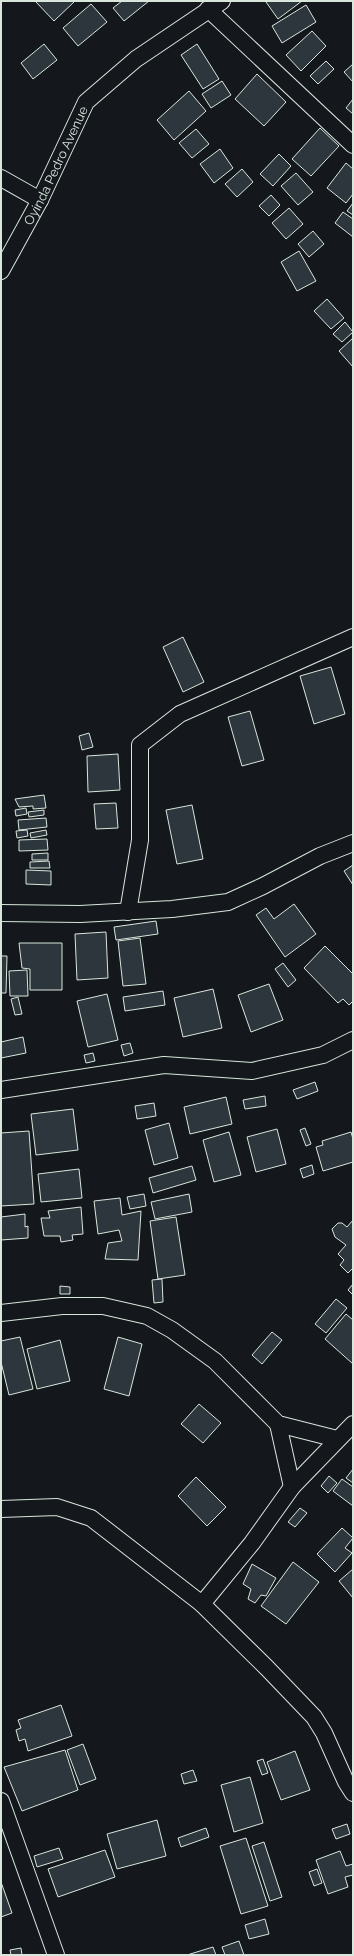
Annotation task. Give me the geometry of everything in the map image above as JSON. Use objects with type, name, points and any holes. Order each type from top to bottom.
[{"type":"street","name":"Oyinda Pedro Avenue","points":[[1,271],[40,200],[86,102],[136,59],[222,1]]},
{"type":"street","points":[[208,9],[353,145]]},
{"type":"street","points":[[1,178],[40,200]]},
{"type":"street","points":[[128,912],[140,840],[140,745],[180,714],[353,637]]},
{"type":"street","points":[[1,913],[80,914],[172,910],[228,902],[263,886],[320,856],[353,843]]},
{"type":"street","points":[[1,1090],[164,1065],[252,1070],[324,1055],[353,1040]]},
{"type":"street","points":[[1,1314],[62,1306],[103,1306],[147,1316],[172,1330],[215,1361],[278,1424],[337,1439]]},
{"type":"street","points":[[278,1424],[292,1487]]},
{"type":"street","points":[[202,1604],[252,1543],[292,1487],[353,1424]]},
{"type":"street","points":[[1,1509],[57,1507],[91,1518],[202,1604],[314,1717],[324,1733],[346,1782],[353,1793]]},
{"type":"street","points":[[1,1801],[56,1955]]},
{"type":"building","points":[[35,1],[75,1],[54,21]]},
{"type":"building","points":[[122,1],[149,1],[124,21],[113,8]]},
{"type":"building","points":[[302,1],[278,19],[266,2]]},
{"type":"building","points":[[91,4],[107,22],[78,46],[63,28]]},
{"type":"building","points":[[306,5],[316,22],[282,43],[272,26]]},
{"type":"building","points":[[312,31],[326,46],[301,71],[286,55]]},
{"type":"building","points":[[44,44],[57,60],[33,79],[21,63]]},
{"type":"building","points":[[197,44],[219,79],[203,89],[181,55]]},
{"type":"building","points":[[326,61],[334,69],[318,84],[310,76]]},
{"type":"building","points":[[353,64],[353,82],[344,72]]},
{"type":"building","points":[[257,74],[286,102],[264,126],[235,99]]},
{"type":"building","points":[[222,81],[231,95],[211,108],[202,94]]},
{"type":"building","points":[[189,91],[206,111],[174,140],[157,120]]},
{"type":"building","points":[[353,99],[353,114],[346,108]]},
{"type":"building","points":[[320,128],[339,146],[311,176],[292,159]]},
{"type":"building","points":[[196,129],[209,144],[192,158],[179,143]]},
{"type":"building","points":[[220,149],[233,168],[214,183],[200,164]]},
{"type":"building","points":[[279,154],[291,166],[273,186],[260,174]]},
{"type":"building","points":[[346,163],[353,169],[353,194],[346,203],[327,188]]},
{"type":"building","points":[[242,169],[253,182],[237,197],[225,184]]},
{"type":"building","points":[[296,173],[313,192],[298,205],[281,186]]},
{"type":"building","points":[[271,195],[280,205],[269,216],[259,206]]},
{"type":"building","points":[[353,203],[353,215],[347,211]]},
{"type":"building","points":[[289,208],[303,224],[286,239],[272,223]]},
{"type":"building","points":[[343,212],[353,219],[353,237],[335,223]]},
{"type":"building","points":[[313,231],[324,244],[309,257],[298,244]]},
{"type":"building","points":[[299,251],[316,281],[297,291],[281,262]]},
{"type":"building","points":[[327,299],[344,318],[331,329],[314,311]]},
{"type":"building","points":[[345,322],[353,332],[342,342],[333,334]]},
{"type":"building","points":[[353,338],[353,367],[339,351]]},
{"type":"building","points":[[183,637],[204,682],[183,692],[163,647]]},
{"type":"building","points":[[331,667],[345,714],[314,724],[300,676]]},
{"type":"building","points":[[250,711],[264,760],[242,766],[228,717]]},
{"type":"building","points":[[89,733],[93,747],[82,750],[79,736]]},
{"type":"building","points":[[118,754],[120,790],[88,792],[87,756]]},
{"type":"building","points":[[44,795],[46,808],[33,809],[33,806],[19,807],[15,799]]},
{"type":"building","points":[[116,803],[118,828],[96,829],[94,804]]},
{"type":"building","points":[[192,805],[203,859],[177,864],[166,810]]},
{"type":"building","points":[[26,808],[27,814],[16,816],[15,810]]},
{"type":"building","points":[[44,810],[44,815],[29,817],[28,812]]},
{"type":"building","points":[[46,818],[47,827],[19,830],[18,820]]},
{"type":"building","points":[[27,830],[28,836],[17,838],[16,831]]},
{"type":"building","points":[[46,830],[47,835],[31,838],[30,833]]},
{"type":"building","points":[[47,839],[48,850],[19,851],[19,840]]},
{"type":"building","points":[[48,853],[48,860],[32,860],[32,854]]},
{"type":"building","points":[[49,861],[50,868],[30,868],[30,862]]},
{"type":"building","points":[[353,865],[353,885],[344,871]]},
{"type":"building","points":[[26,870],[51,871],[51,885],[26,884]]},
{"type":"building","points":[[294,904],[316,934],[285,957],[256,915],[266,908],[274,919]]},
{"type":"building","points":[[156,921],[158,934],[116,940],[114,927]]},
{"type":"building","points":[[106,932],[108,978],[77,980],[75,934]]},
{"type":"building","points":[[140,938],[146,984],[123,986],[118,941]]},
{"type":"building","points":[[19,943],[62,943],[62,990],[30,990],[30,969],[22,968]]},
{"type":"building","points":[[325,946],[353,974],[353,1001],[349,1005],[343,999],[338,1003],[304,968]]},
{"type":"building","points":[[1,956],[7,956],[6,993],[1,993]]},
{"type":"building","points":[[283,963],[296,980],[288,987],[275,969]]},
{"type":"building","points":[[27,970],[28,996],[10,996],[9,971]]},
{"type":"building","points":[[269,984],[283,1020],[251,1032],[238,995]]},
{"type":"building","points":[[213,989],[222,1028],[183,1037],[174,998]]},
{"type":"building","points":[[163,991],[165,1005],[125,1011],[123,997]]},
{"type":"building","points":[[107,994],[118,1040],[88,1047],[77,1001]]},
{"type":"building","points":[[18,997],[22,1014],[15,1015],[11,999]]},
{"type":"building","points":[[23,1037],[26,1053],[1,1058],[1,1042]]},
{"type":"building","points":[[130,1043],[133,1053],[124,1056],[121,1045]]},
{"type":"building","points":[[93,1053],[95,1061],[86,1063],[84,1055]]},
{"type":"building","points":[[315,1082],[318,1091],[297,1099],[293,1090]]},
{"type":"building","points":[[265,1096],[266,1106],[245,1109],[243,1100]]},
{"type":"building","points":[[226,1097],[232,1124],[190,1134],[184,1107]]},
{"type":"building","points":[[154,1103],[156,1116],[137,1119],[135,1106]]},
{"type":"building","points":[[73,1109],[78,1150],[36,1155],[31,1114]]},
{"type":"building","points":[[169,1123],[178,1158],[154,1165],[145,1130]]},
{"type":"building","points":[[305,1128],[311,1144],[306,1146],[300,1130]]},
{"type":"building","points":[[277,1129],[286,1164],[256,1172],[247,1137]]},
{"type":"building","points":[[29,1131],[34,1204],[1,1206],[1,1133]]},
{"type":"building","points":[[229,1132],[241,1175],[214,1182],[203,1140]]},
{"type":"building","points":[[351,1132],[353,1139],[353,1162],[323,1171],[316,1147],[323,1145],[322,1141]]},
{"type":"building","points":[[312,1165],[314,1174],[303,1178],[300,1169]]},
{"type":"building","points":[[192,1166],[196,1180],[153,1193],[149,1178]]},
{"type":"building","points":[[79,1169],[82,1198],[41,1202],[38,1174]]},
{"type":"building","points":[[144,1194],[146,1206],[130,1209],[127,1197]]},
{"type":"building","points":[[189,1194],[192,1212],[155,1219],[151,1202]]},
{"type":"building","points":[[120,1198],[122,1215],[141,1211],[138,1260],[105,1259],[108,1243],[122,1241],[119,1230],[98,1234],[94,1201]]},
{"type":"building","points":[[81,1207],[83,1234],[72,1235],[73,1240],[61,1242],[60,1236],[44,1236],[41,1218],[50,1218],[48,1211]]},
{"type":"building","points":[[25,1214],[25,1227],[28,1226],[28,1238],[1,1240],[1,1217]]},
{"type":"building","points":[[176,1217],[185,1275],[158,1279],[150,1221]]},
{"type":"building","points":[[353,1220],[353,1268],[348,1273],[340,1265],[344,1260],[338,1254],[346,1245],[335,1237],[332,1229],[338,1223],[342,1223],[347,1227]]},
{"type":"building","points":[[162,1279],[163,1302],[154,1303],[152,1280]]},
{"type":"building","points":[[353,1284],[353,1295],[348,1290]]},
{"type":"building","points":[[60,1286],[70,1287],[70,1294],[60,1294]]},
{"type":"building","points":[[336,1299],[347,1308],[326,1333],[315,1324]]},
{"type":"building","points":[[346,1314],[353,1320],[353,1364],[325,1339]]},
{"type":"building","points":[[272,1332],[282,1340],[262,1364],[252,1355]]},
{"type":"building","points":[[20,1337],[33,1389],[9,1395],[1,1362],[1,1341]]},
{"type":"building","points":[[118,1337],[142,1344],[129,1396],[104,1389]]},
{"type":"building","points":[[60,1340],[70,1381],[37,1389],[27,1349]]},
{"type":"building","points":[[199,1404],[221,1423],[203,1443],[181,1424]]},
{"type":"building","points":[[353,1469],[353,1483],[346,1478]]},
{"type":"building","points":[[329,1476],[337,1483],[328,1493],[321,1486]]},
{"type":"building","points":[[196,1477],[226,1507],[207,1526],[178,1496]]},
{"type":"building","points":[[342,1479],[353,1487],[353,1506],[333,1491]]},
{"type":"building","points":[[300,1508],[307,1513],[295,1527],[288,1522]]},
{"type":"building","points":[[342,1528],[353,1538],[345,1548],[352,1553],[335,1572],[317,1554]]},
{"type":"building","points":[[293,1562],[319,1582],[286,1624],[261,1606]]},
{"type":"building","points":[[252,1564],[276,1578],[266,1596],[261,1595],[255,1603],[248,1599],[251,1589],[243,1584]]},
{"type":"building","points":[[353,1569],[353,1598],[339,1581]]},
{"type":"building","points":[[61,1705],[72,1736],[28,1751],[25,1739],[19,1741],[16,1730],[21,1728],[18,1720]]},
{"type":"building","points":[[83,1744],[96,1779],[80,1785],[67,1750]]},
{"type":"building","points":[[65,1750],[78,1790],[22,1811],[4,1767]]},
{"type":"building","points":[[295,1751],[310,1790],[281,1800],[267,1762]]},
{"type":"building","points":[[263,1759],[268,1773],[262,1775],[257,1761]]},
{"type":"building","points":[[193,1770],[197,1781],[184,1784],[181,1774]]},
{"type":"building","points":[[250,1777],[263,1823],[234,1832],[221,1785]]},
{"type":"building","points":[[157,1820],[166,1856],[117,1869],[107,1834]]},
{"type":"building","points":[[347,1824],[350,1834],[336,1839],[332,1829]]},
{"type":"building","points":[[206,1828],[209,1837],[181,1847],[178,1838]]},
{"type":"building","points":[[246,1838],[268,1906],[241,1914],[220,1846]]},
{"type":"building","points":[[264,1842],[282,1897],[270,1901],[252,1846]]},
{"type":"building","points":[[59,1848],[63,1859],[37,1867],[34,1856]]},
{"type":"building","points":[[105,1850],[115,1877],[58,1897],[48,1869]]},
{"type":"building","points":[[340,1851],[346,1866],[353,1864],[353,1875],[345,1877],[348,1887],[328,1894],[316,1860]]},
{"type":"building","points":[[317,1869],[322,1883],[314,1886],[309,1872]]},
{"type":"building","points":[[1,1882],[12,1913],[1,1917]]},
{"type":"building","points":[[265,1919],[269,1934],[249,1939],[245,1925]]},
{"type":"building","points":[[239,1941],[244,1955],[225,1955],[222,1947]]},
{"type":"building","points":[[213,1947],[216,1955],[187,1955]]},
{"type":"building","points":[[21,1948],[22,1955],[11,1955],[10,1950]]}]
